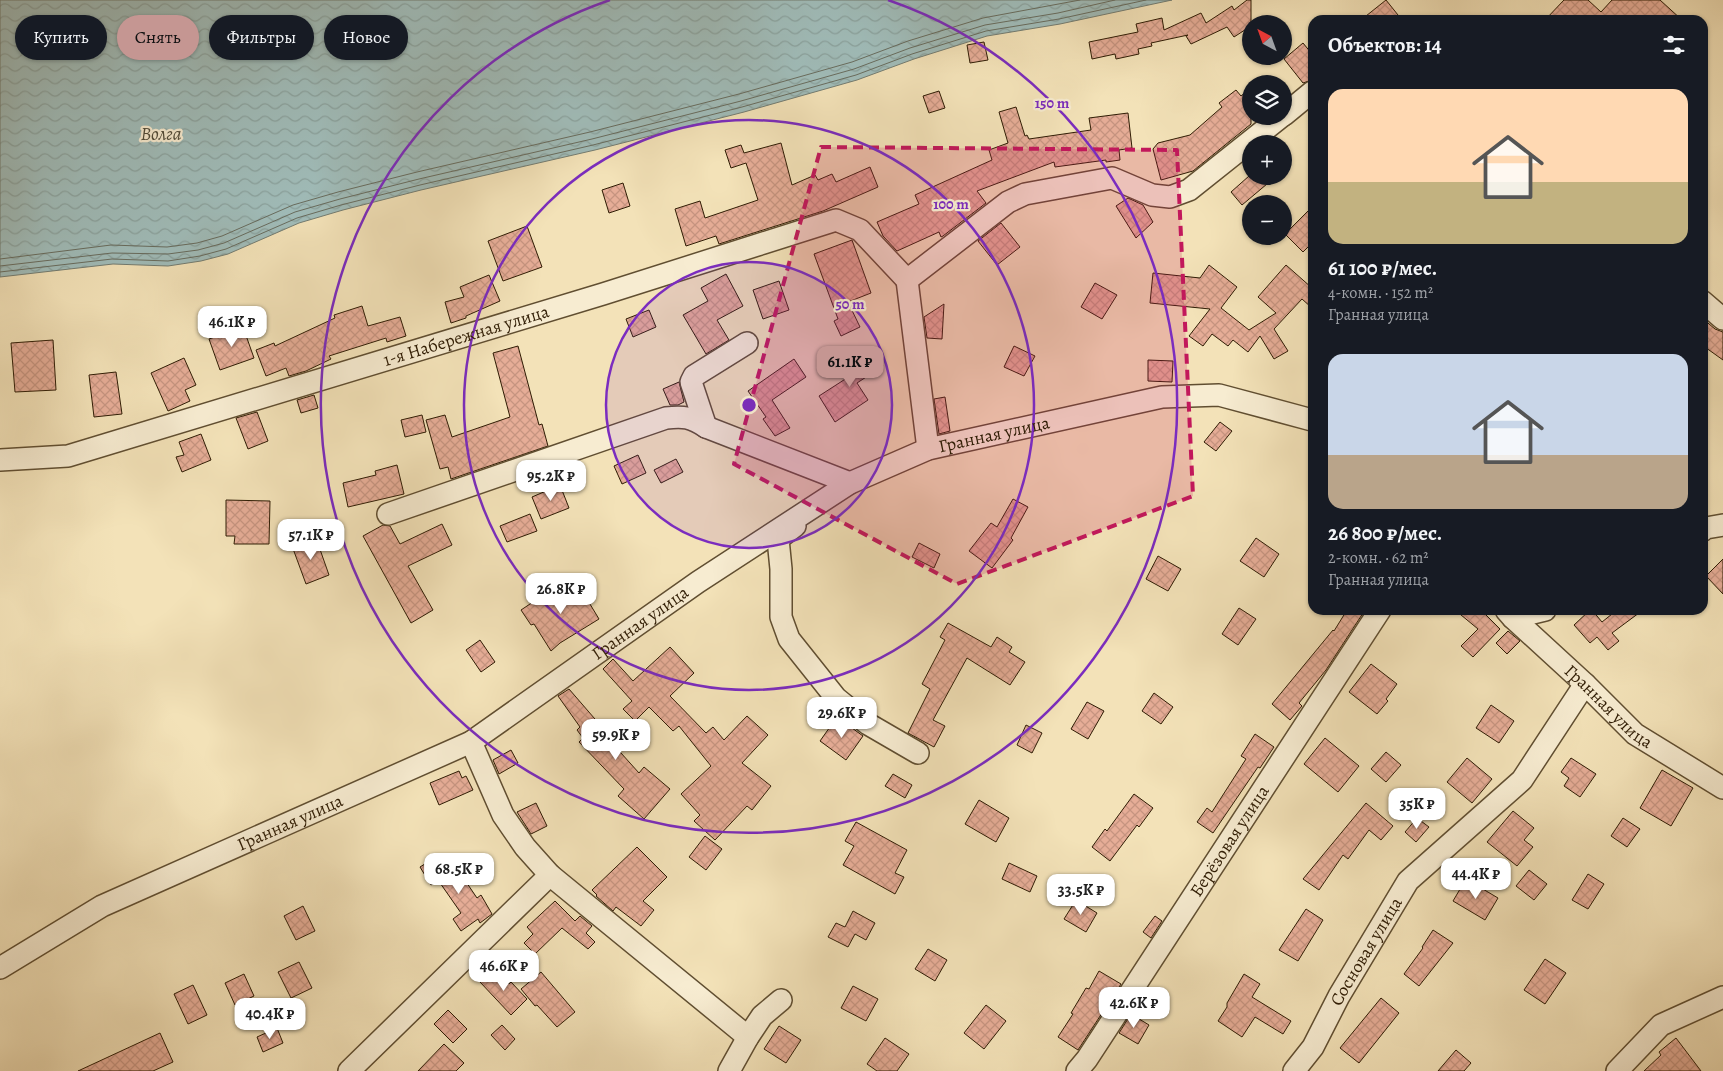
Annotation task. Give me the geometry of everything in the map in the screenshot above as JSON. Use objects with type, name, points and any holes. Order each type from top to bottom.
[{"type":"street","points":[[1292,109],[1308,95]]},
{"type":"street","points":[[928,449],[907,280],[1008,202],[1025,194],[1112,178],[1152,195],[1170,197],[1189,190],[1272,125]]},
{"type":"street","name":"1-я Набережная улица","points":[[0,460],[68,456],[613,291],[836,220],[860,230],[907,280]]},
{"type":"street","points":[[1708,306],[1723,319]]},
{"type":"street","points":[[706,427],[691,382],[694,376],[747,343]]},
{"type":"street","name":"Гранная улица","points":[[0,968],[102,906],[471,742],[698,582],[850,483],[928,449],[1162,397],[1220,395],[1308,419]]},
{"type":"street","points":[[388,514],[666,418],[679,416],[693,418],[706,427],[850,483]]},
{"type":"street","points":[[850,483],[778,539],[781,569],[781,618],[789,639],[836,698],[868,724],[918,753]]},
{"type":"street","points":[[1708,528],[1723,525]]},
{"type":"street","name":"Берёзовая улица","points":[[1077,1071],[1087,1059],[1377,615]]},
{"type":"street","name":"Гранная улица","points":[[1510,615],[1585,684],[1635,734],[1723,788]]},
{"type":"street","name":"Сосновая улица","points":[[1294,1071],[1313,1047],[1340,996],[1408,881],[1522,780],[1585,684]]},
{"type":"street","points":[[471,742],[504,815],[525,847],[550,875],[748,1037]]},
{"type":"street","points":[[349,1071],[550,875]]},
{"type":"street","points":[[1618,1071],[1661,1024],[1723,997]]},
{"type":"street","points":[[729,1071],[762,1016],[781,1000]]},
{"type":"highlighted area","points":[[821,147],[1177,150],[1193,496],[957,584],[734,464]]},
{"type":"water","name":"Волга","points":[[0,0],[1172,0],[1060,24],[987,36],[914,59],[857,80],[744,112],[595,150],[343,210],[299,223],[228,254],[201,261],[168,266],[113,264],[0,277]]},
{"type":"building","points":[[1247,0],[1251,0],[1251,15],[1242,15],[1242,32],[1234,37],[1227,27],[1191,44],[1186,36],[1188,35],[1151,43],[1152,46],[1138,49],[1139,54],[1116,59],[1115,54],[1092,59],[1089,42],[1138,32],[1136,24],[1162,18],[1164,30],[1201,13],[1206,23],[1232,6],[1234,10]]},
{"type":"building","points":[[1386,0],[1398,15],[1367,15]]},
{"type":"building","points":[[1564,0],[1588,0],[1601,12],[1612,0],[1660,0],[1676,15],[1550,15]]},
{"type":"building","points":[[984,42],[988,60],[970,63],[967,45]]},
{"type":"building","points":[[1303,43],[1308,49],[1308,81],[1303,83],[1289,65],[1292,65],[1292,52]]},
{"type":"building","points":[[1236,90],[1241,96],[1242,125],[1250,125],[1193,171],[1161,180],[1153,149],[1158,143],[1190,135],[1222,107],[1219,103]]},
{"type":"building","points":[[939,91],[945,108],[929,113],[923,96]]},
{"type":"building","points":[[1016,107],[1025,136],[1027,135],[1029,139],[1091,130],[1089,118],[1128,113],[1132,148],[1119,150],[1120,160],[1055,167],[1054,162],[977,191],[986,203],[943,236],[941,237],[939,232],[897,251],[883,236],[877,222],[919,204],[915,195],[992,160],[989,150],[1008,143],[999,112]]},
{"type":"building","points":[[781,143],[792,185],[815,175],[818,180],[832,174],[836,182],[870,167],[878,187],[823,211],[719,244],[716,236],[686,246],[675,209],[700,201],[705,218],[758,200],[746,163],[731,168],[725,150],[741,145],[744,153]]},
{"type":"building","points":[[1242,182],[1242,185],[1266,185],[1254,195],[1242,195],[1242,205],[1231,192]]},
{"type":"building","points":[[623,183],[630,206],[609,213],[602,190]]},
{"type":"building","points":[[1128,198],[1143,205],[1153,222],[1136,238],[1116,206]]},
{"type":"building","points":[[1308,211],[1308,247],[1303,252],[1292,241],[1292,227]]},
{"type":"building","points":[[1001,223],[1020,247],[997,265],[978,241]]},
{"type":"building","points":[[527,226],[542,267],[503,281],[488,241]]},
{"type":"building","points":[[852,240],[871,293],[848,302],[860,327],[841,336],[834,321],[838,319],[814,254]]},
{"type":"building","points":[[1209,265],[1237,287],[1221,308],[1249,330],[1276,313],[1258,297],[1286,265],[1308,284],[1308,304],[1302,299],[1274,329],[1288,351],[1274,359],[1260,336],[1248,352],[1233,340],[1228,346],[1212,334],[1203,346],[1189,336],[1210,309],[1150,303],[1153,273],[1200,278]]},
{"type":"building","points":[[726,274],[743,306],[717,320],[729,340],[706,354],[683,315],[708,301],[701,288]]},
{"type":"building","points":[[489,275],[500,301],[466,316],[466,318],[451,323],[445,302],[464,297],[460,287]]},
{"type":"building","points":[[779,281],[789,310],[763,319],[753,290]]},
{"type":"building","points":[[1095,283],[1117,295],[1102,319],[1081,307]]},
{"type":"building","points":[[944,304],[942,339],[927,338],[924,317]]},
{"type":"building","points":[[362,306],[368,326],[400,317],[406,336],[387,342],[386,338],[329,356],[331,359],[306,371],[289,376],[286,368],[266,376],[256,350],[274,343],[275,346],[335,318],[334,315]]},
{"type":"building","points":[[649,310],[656,327],[633,337],[626,319]]},
{"type":"building","points":[[1708,323],[1715,329],[1723,332],[1723,360],[1708,349]]},
{"type":"building","points":[[243,327],[254,358],[220,370],[209,339]]},
{"type":"building","points":[[53,340],[56,390],[15,392],[11,343]]},
{"type":"building","points":[[518,346],[539,425],[542,424],[548,446],[451,479],[448,467],[440,469],[426,420],[445,415],[452,437],[510,417],[493,353]]},
{"type":"building","points":[[1014,346],[1035,356],[1024,376],[1004,367]]},
{"type":"building","points":[[873,350],[883,366],[857,383],[868,400],[835,422],[819,396],[850,376],[845,369]]},
{"type":"building","points":[[184,358],[196,385],[185,390],[190,401],[168,411],[151,373]]},
{"type":"building","points":[[794,359],[806,377],[772,400],[790,428],[775,436],[763,419],[766,417],[748,391]]},
{"type":"building","points":[[1148,360],[1173,361],[1172,382],[1148,381]]},
{"type":"building","points":[[116,372],[122,414],[94,417],[89,375]]},
{"type":"building","points":[[679,382],[684,402],[678,405],[670,405],[663,389]]},
{"type":"building","points":[[314,395],[318,408],[301,413],[297,400]]},
{"type":"building","points":[[945,397],[950,431],[939,434],[934,399]]},
{"type":"building","points":[[257,412],[268,441],[248,449],[236,418]]},
{"type":"building","points":[[422,415],[426,432],[405,437],[401,420]]},
{"type":"building","points":[[1220,422],[1232,431],[1216,451],[1204,442]]},
{"type":"building","points":[[201,434],[211,460],[182,472],[176,457],[184,455],[179,442]]},
{"type":"building","points":[[638,455],[646,473],[622,484],[614,466]]},
{"type":"building","points":[[676,459],[683,472],[661,483],[654,470]]},
{"type":"building","points":[[397,465],[404,494],[348,507],[343,483],[376,475],[375,471]]},
{"type":"building","points":[[560,485],[569,508],[541,519],[532,497]]},
{"type":"building","points":[[1013,499],[1028,507],[1011,538],[1013,540],[992,568],[969,551],[991,523],[997,527]]},
{"type":"building","points":[[226,500],[270,501],[269,544],[234,544],[235,536],[226,536]]},
{"type":"building","points":[[530,514],[537,531],[507,542],[500,526]]},
{"type":"building","points":[[442,524],[452,545],[408,566],[433,610],[411,623],[363,536],[383,525],[390,526],[400,544]]},
{"type":"building","points":[[316,538],[329,575],[306,584],[292,546]]},
{"type":"building","points":[[1256,538],[1279,554],[1264,577],[1240,561]]},
{"type":"building","points":[[919,543],[940,554],[934,568],[912,557]]},
{"type":"building","points":[[1158,556],[1181,569],[1168,591],[1146,579]]},
{"type":"building","points":[[1723,559],[1723,594],[1708,578],[1708,574]]},
{"type":"building","points":[[576,581],[599,619],[560,643],[551,651],[534,624],[531,625],[521,610],[542,596],[544,600]]},
{"type":"building","points":[[1239,608],[1256,619],[1238,645],[1222,634]]},
{"type":"building","points":[[1344,615],[1362,615],[1326,670],[1299,703],[1302,706],[1290,720],[1272,704],[1334,631]]},
{"type":"building","points":[[1461,615],[1486,615],[1500,629],[1473,657],[1461,646],[1478,629]]},
{"type":"building","points":[[1585,615],[1596,615],[1602,622],[1611,615],[1636,615],[1612,633],[1619,641],[1608,650],[1597,637],[1590,643],[1574,625]]},
{"type":"building","points":[[948,623],[991,647],[997,637],[1012,647],[1009,652],[1025,662],[1010,685],[967,658],[933,720],[945,726],[934,747],[908,733],[930,689],[922,684],[945,640],[940,637]]},
{"type":"building","points":[[1508,631],[1520,641],[1507,654],[1496,643]]},
{"type":"building","points":[[480,640],[495,662],[481,672],[466,650]]},
{"type":"building","points":[[670,647],[694,673],[670,696],[706,733],[713,727],[724,740],[747,716],[768,735],[742,763],[771,786],[752,810],[747,806],[715,840],[694,821],[700,815],[681,794],[711,766],[679,726],[673,731],[649,707],[635,721],[623,709],[632,701],[603,669],[613,659],[633,681]]},
{"type":"building","points":[[1371,664],[1397,684],[1386,699],[1388,701],[1377,714],[1349,692]]},
{"type":"building","points":[[569,689],[614,741],[612,743],[639,773],[644,767],[670,789],[644,819],[618,796],[624,789],[579,742],[583,738],[577,730],[580,727],[558,696]]},
{"type":"building","points":[[1154,693],[1173,707],[1161,724],[1142,711]]},
{"type":"building","points":[[1087,702],[1104,711],[1088,739],[1071,729]]},
{"type":"building","points":[[1491,705],[1514,721],[1499,743],[1476,728]]},
{"type":"building","points":[[837,717],[863,736],[846,760],[820,741]]},
{"type":"building","points":[[1026,725],[1042,733],[1032,753],[1017,745]]},
{"type":"building","points":[[1255,734],[1274,747],[1213,833],[1197,822],[1207,808],[1212,812],[1246,759],[1241,756]]},
{"type":"building","points":[[1325,738],[1359,766],[1338,792],[1304,764]]},
{"type":"building","points":[[511,750],[518,763],[499,774],[493,760]]},
{"type":"building","points":[[1386,752],[1401,765],[1386,782],[1371,769]]},
{"type":"building","points":[[1467,758],[1492,779],[1472,803],[1447,782]]},
{"type":"building","points":[[1571,758],[1596,774],[1580,797],[1564,786],[1569,778],[1561,772]]},
{"type":"building","points":[[1662,770],[1693,788],[1671,826],[1640,808]]},
{"type":"building","points":[[459,771],[462,778],[466,776],[473,790],[439,805],[430,783]]},
{"type":"building","points":[[893,774],[912,785],[905,798],[885,786]]},
{"type":"building","points":[[1134,794],[1153,808],[1139,827],[1137,825],[1110,861],[1092,847],[1105,829],[1107,831]]},
{"type":"building","points":[[979,800],[1009,818],[996,842],[965,824]]},
{"type":"building","points":[[536,803],[547,826],[531,834],[517,812]]},
{"type":"building","points":[[1366,803],[1393,826],[1381,840],[1369,830],[1348,859],[1343,855],[1319,890],[1303,879]]},
{"type":"building","points":[[1513,811],[1534,828],[1524,840],[1533,847],[1517,866],[1487,842]]},
{"type":"building","points":[[1417,818],[1429,827],[1416,842],[1405,832]]},
{"type":"building","points":[[1623,818],[1640,829],[1627,847],[1611,836]]},
{"type":"building","points":[[856,822],[907,850],[895,873],[904,877],[895,894],[843,865],[854,846],[845,841]]},
{"type":"building","points":[[705,836],[722,849],[706,870],[689,857]]},
{"type":"building","points":[[637,847],[667,877],[643,901],[654,910],[641,926],[616,907],[613,911],[592,890]]},
{"type":"building","points":[[433,859],[444,875],[456,867],[477,898],[481,895],[492,914],[480,923],[478,919],[461,931],[453,919],[461,913],[438,880],[431,885],[420,867]]},
{"type":"building","points":[[1009,863],[1037,876],[1030,892],[1002,879]]},
{"type":"building","points":[[1529,870],[1547,884],[1534,900],[1516,886]]},
{"type":"building","points":[[1588,874],[1604,884],[1588,909],[1572,900]]},
{"type":"building","points":[[1466,879],[1498,898],[1485,920],[1453,901]]},
{"type":"building","points":[[1076,900],[1097,913],[1086,932],[1064,919]]},
{"type":"building","points":[[555,901],[575,921],[580,916],[592,926],[586,933],[595,942],[588,949],[562,928],[535,954],[524,943],[533,934],[527,927]]},
{"type":"building","points":[[303,906],[315,931],[296,940],[284,916]]},
{"type":"building","points":[[1306,909],[1323,920],[1298,961],[1279,950]]},
{"type":"building","points":[[853,911],[875,923],[866,940],[855,934],[848,947],[828,937],[836,923],[845,927]]},
{"type":"building","points":[[1155,916],[1162,921],[1151,938],[1143,932]]},
{"type":"building","points":[[1433,930],[1453,943],[1419,986],[1404,974],[1423,948]]},
{"type":"building","points":[[928,949],[947,960],[935,981],[915,969]]},
{"type":"building","points":[[1545,959],[1566,973],[1545,1004],[1524,990]]},
{"type":"building","points":[[299,962],[312,988],[291,998],[278,972]]},
{"type":"building","points":[[494,968],[527,999],[511,1015],[480,982]]},
{"type":"building","points":[[1099,971],[1121,984],[1078,1050],[1058,1037],[1073,1014],[1071,1013],[1086,988],[1089,989]]},
{"type":"building","points":[[541,972],[575,1012],[557,1027],[537,1005],[535,1006],[521,989]]},
{"type":"building","points":[[244,974],[254,996],[235,1005],[225,983]]},
{"type":"building","points":[[1244,974],[1260,984],[1252,997],[1291,1021],[1283,1034],[1255,1017],[1242,1037],[1218,1021]]},
{"type":"building","points":[[193,985],[207,1015],[188,1024],[174,994]]},
{"type":"building","points":[[853,986],[878,999],[866,1021],[841,1008]]},
{"type":"building","points":[[1381,998],[1399,1013],[1359,1063],[1340,1048]]},
{"type":"building","points":[[986,1005],[1006,1021],[984,1049],[964,1033]]},
{"type":"building","points":[[448,1010],[467,1029],[453,1043],[434,1024]]},
{"type":"building","points":[[1131,1014],[1149,1025],[1138,1044],[1119,1033]]},
{"type":"building","points":[[502,1025],[515,1039],[505,1050],[491,1035]]},
{"type":"building","points":[[779,1026],[801,1040],[786,1063],[764,1049]]},
{"type":"building","points":[[277,1028],[283,1043],[263,1052],[257,1037]]},
{"type":"building","points":[[160,1033],[173,1062],[153,1071],[78,1071]]},
{"type":"building","points":[[885,1038],[909,1054],[897,1071],[877,1071],[867,1064]]},
{"type":"building","points":[[1676,1038],[1701,1071],[1644,1071],[1661,1055],[1659,1052]]},
{"type":"building","points":[[444,1044],[464,1063],[456,1071],[418,1071]]},
{"type":"building","points":[[1456,1050],[1471,1063],[1464,1071],[1438,1071]]}]
